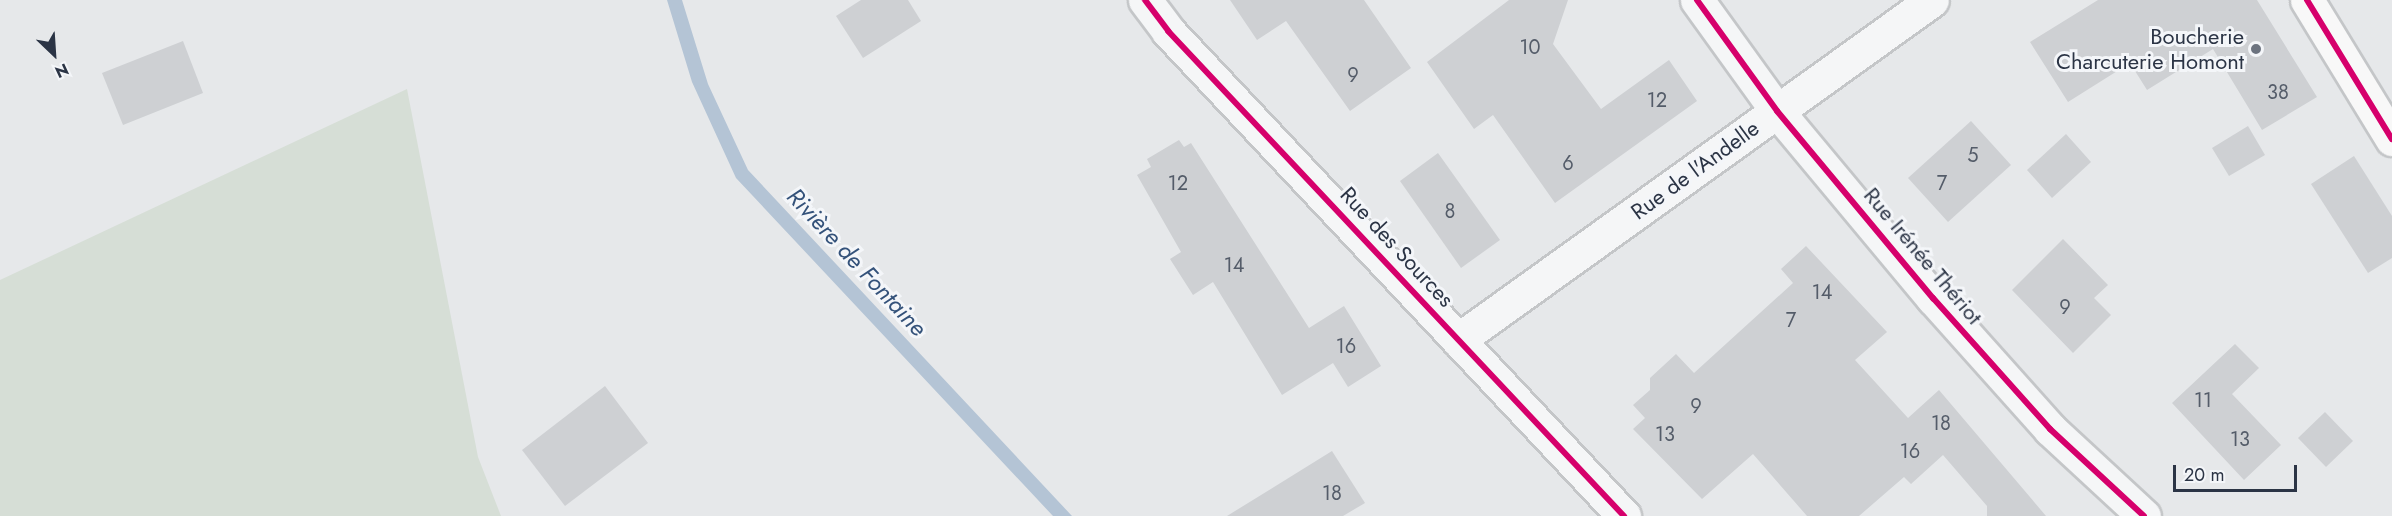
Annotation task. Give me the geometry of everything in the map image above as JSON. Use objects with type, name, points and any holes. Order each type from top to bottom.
[{"type":"street","name":"Rue des Sources","points":[[1145,0],[1168,31],[1624,516]]},
{"type":"street","name":"Rue Irénée Thériot","points":[[1697,0],[1777,111],[2050,429],[2144,516]]},
{"type":"street","name":"Rue de l'Andelle","points":[[1458,340],[1932,0]]},
{"type":"street","points":[[2307,0],[2392,139]]},
{"type":"shaded area","points":[[407,89],[478,457],[501,516],[0,516],[0,280]]},
{"type":"water","points":[[667,0],[682,0],[708,84],[748,170],[1072,516],[1053,516],[736,178],[692,82]]},
{"type":"building","points":[[861,0],[908,0],[921,21],[863,58],[836,16]]},
{"type":"building","points":[[1230,0],[1364,0],[1411,68],[1350,111],[1286,21],[1257,40]]},
{"type":"building","points":[[1509,0],[1568,0],[1553,44],[1601,109],[1669,60],[1697,101],[1555,203],[1493,115],[1474,129],[1427,62]]},
{"type":"building","points":[[2098,0],[2257,0],[2317,97],[2262,130],[2213,49],[2147,90],[2130,63],[2068,102],[2030,42]]},
{"type":"building","points":[[183,41],[203,93],[123,125],[102,73]]},
{"type":"building","points":[[1971,121],[2011,165],[1948,222],[1908,178]]},
{"type":"building","points":[[2248,126],[2265,155],[2229,176],[2212,148]]},
{"type":"building","points":[[2066,134],[2091,162],[2052,198],[2027,170]]},
{"type":"building","points":[[1179,140],[1184,147],[1191,143],[1309,328],[1344,306],[1381,366],[1348,387],[1333,363],[1282,395],[1213,282],[1193,295],[1170,259],[1181,252],[1137,175],[1151,167],[1147,159]]},
{"type":"building","points":[[1438,153],[1500,240],[1461,268],[1400,181]]},
{"type":"building","points":[[2354,156],[2392,216],[2392,258],[2368,273],[2311,184]]},
{"type":"building","points":[[2063,239],[2108,285],[2094,298],[2111,315],[2073,353],[2012,290]]},
{"type":"building","points":[[1806,246],[1887,332],[1855,360],[1908,418],[1939,390],[2046,516],[1987,516],[1987,506],[1943,455],[1911,484],[1904,477],[1859,516],[1807,516],[1753,454],[1702,499],[1633,429],[1645,418],[1633,405],[1650,390],[1650,378],[1676,354],[1694,373],[1793,283],[1781,269]]},
{"type":"building","points":[[2235,344],[2259,368],[2232,394],[2281,445],[2244,480],[2172,403]]},
{"type":"building","points":[[605,386],[648,443],[565,506],[522,450]]},
{"type":"building","points":[[2325,412],[2353,441],[2326,467],[2298,438]]},
{"type":"building","points":[[1332,451],[1365,503],[1343,516],[1227,516]]},
{"type":"cycle path","points":[[1145,0],[1168,31],[1624,516]]},
{"type":"cycle path","points":[[1697,0],[1777,111],[1933,298],[2050,429],[2144,516]]},
{"type":"cycle path","points":[[2307,0],[2392,139]]},
{"type":"place","name":"Boucherie Charcuterie Homont","points":[[2256,49]]},
{"type":"water label","name":"Rivière de Fontaine","points":[[857,262]]}]
